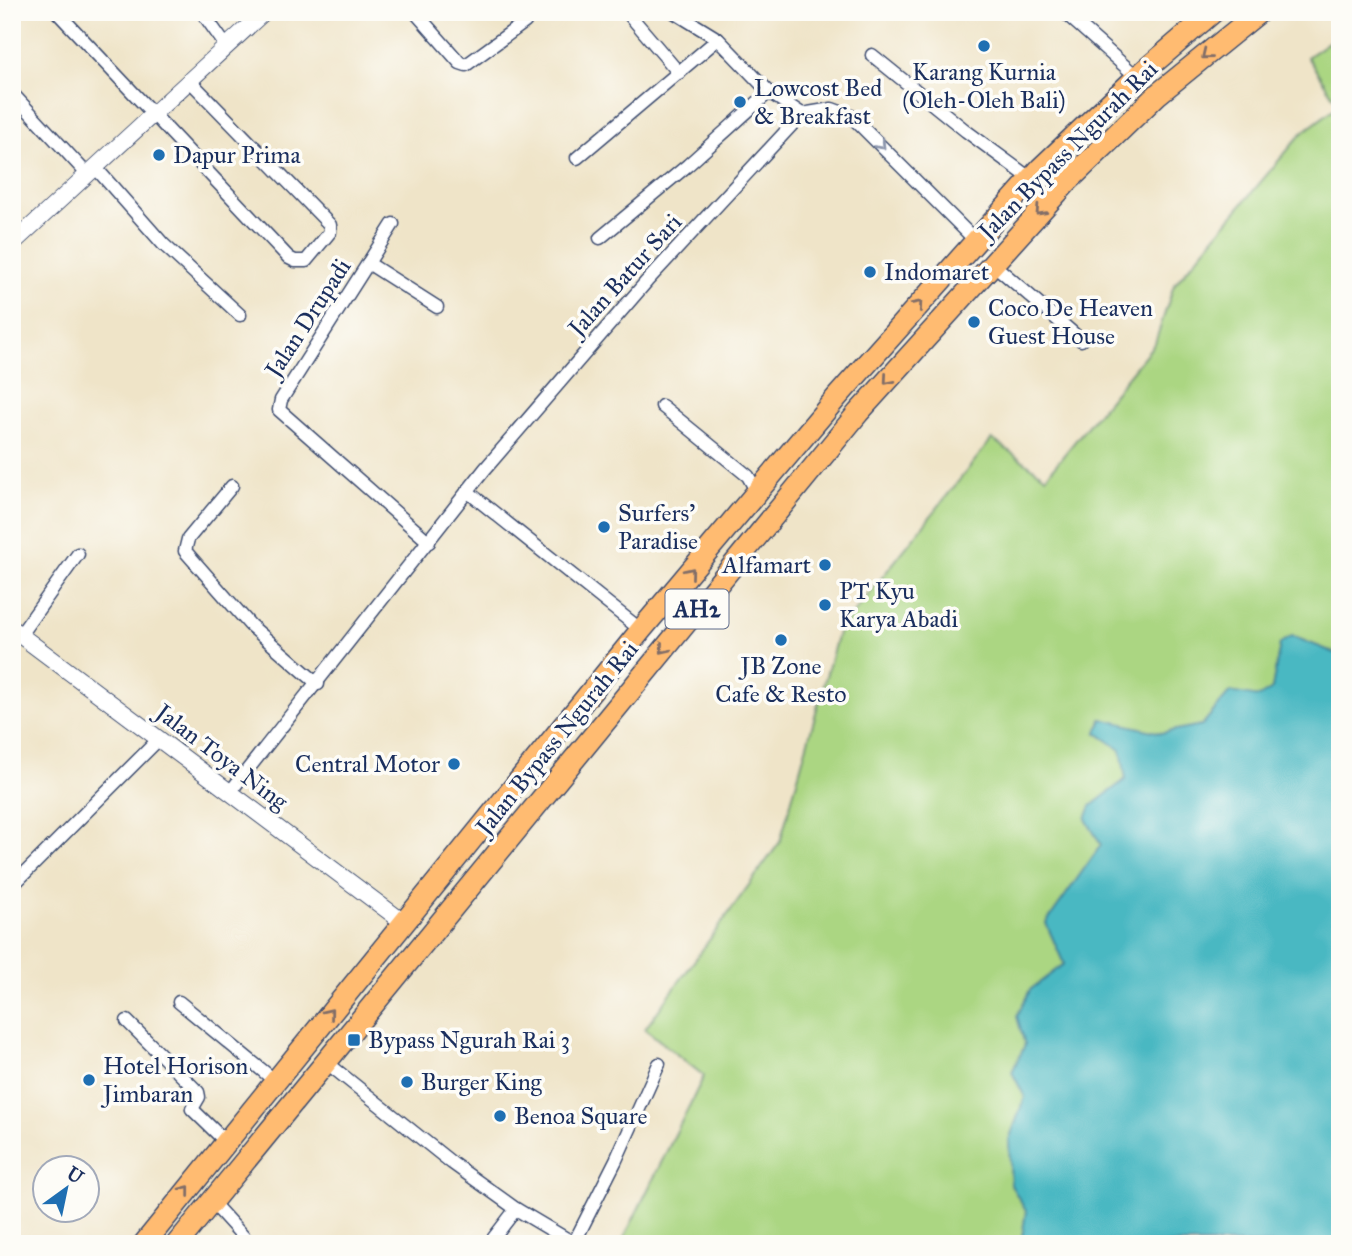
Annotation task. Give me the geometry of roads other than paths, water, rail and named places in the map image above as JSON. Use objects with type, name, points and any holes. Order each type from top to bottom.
[{"type":"highway","name":"Jalan Bypass Ngurah Rai","points":[[144,1244],[274,1080],[641,630],[975,240],[1031,179],[1137,76],[1213,12]]},
{"type":"highway","name":"Jalan Bypass Ngurah Rai","points":[[177,1244],[858,413],[1066,183],[1158,94],[1259,12]]},
{"type":"highway","points":[[403,922],[425,940]]},
{"type":"street","points":[[57,12],[289,258],[298,262],[308,258],[330,232],[329,222],[190,81]]},
{"type":"street","points":[[202,12],[226,46]]},
{"type":"street","points":[[12,244],[264,12]]},
{"type":"street","points":[[415,12],[460,63],[468,64],[525,22]]},
{"type":"street","points":[[627,12],[679,73]]},
{"type":"street","points":[[674,12],[718,39],[769,92],[802,114],[832,109],[851,116],[975,240]]},
{"type":"street","points":[[1064,12],[1137,76]]},
{"type":"street","points":[[577,158],[718,39]]},
{"type":"street","points":[[872,54],[965,131],[1031,179]]},
{"type":"street","points":[[600,238],[688,165],[769,92]]},
{"type":"street","points":[[12,93],[187,267],[240,315]]},
{"type":"street","name":"Jalan Batur Sari","points":[[467,491],[647,281],[802,114]]},
{"type":"street","name":"Jalan Drupadi","points":[[393,224],[281,400],[279,410],[429,542]]},
{"type":"street","points":[[368,263],[437,307]]},
{"type":"street","points":[[992,263],[1081,340]]},
{"type":"street","points":[[662,406],[748,476],[757,492]]},
{"type":"street","points":[[232,486],[188,539],[186,551],[250,625],[318,684]]},
{"type":"street","points":[[230,792],[318,684],[467,491],[641,630]]},
{"type":"street","points":[[16,632],[78,554]]},
{"type":"street","name":"Jalan Toya Ning","points":[[16,632],[403,922]]},
{"type":"street","points":[[12,886],[159,739]]},
{"type":"street","points":[[179,1002],[274,1080]]},
{"type":"street","points":[[127,1021],[198,1091],[199,1097],[192,1107],[193,1110],[225,1141]]},
{"type":"street","points":[[326,1062],[452,1163],[516,1209],[575,1243],[659,1064]]},
{"type":"street","points":[[211,1201],[250,1244]]},
{"type":"street","points":[[489,1244],[516,1209]]},
{"type":"water","points":[[1292,636],[1340,655],[1340,1244],[1021,1244],[1026,1211],[1011,1185],[1009,1140],[1025,1097],[1012,1072],[1025,1045],[1017,1016],[1030,990],[1064,964],[1046,923],[1101,845],[1086,819],[1091,806],[1126,779],[1121,750],[1097,733],[1102,719],[1161,733],[1202,725],[1230,692],[1259,697],[1272,689],[1280,644]]},
{"type":"place","name":"Karang Kurnia (Oleh-Oleh Bali)","points":[[984,46]]},
{"type":"place","name":"Lowcost Bed & Breakfast","points":[[740,102]]},
{"type":"place","name":"Dapur Prima","points":[[159,155]]},
{"type":"place","name":"Indomaret","points":[[870,272]]},
{"type":"place","name":"Coco De Heaven Guest House","points":[[974,322]]},
{"type":"place","name":"Surfers' Paradise","points":[[604,527]]},
{"type":"place","name":"Alfamart","points":[[825,565]]},
{"type":"place","name":"PT Kyu Karya Abadi","points":[[825,605]]},
{"type":"place","name":"JB Zone Cafe & Resto","points":[[781,640]]},
{"type":"place","name":"Central Motor","points":[[454,764]]},
{"type":"place","name":"Bypass Ngurah Rai 3","points":[[354,1040]]},
{"type":"place","name":"Hotel Horison Jimbaran","points":[[89,1080]]},
{"type":"place","name":"Burger King","points":[[407,1082]]},
{"type":"place","name":"Benoa Square","points":[[500,1116]]}]
